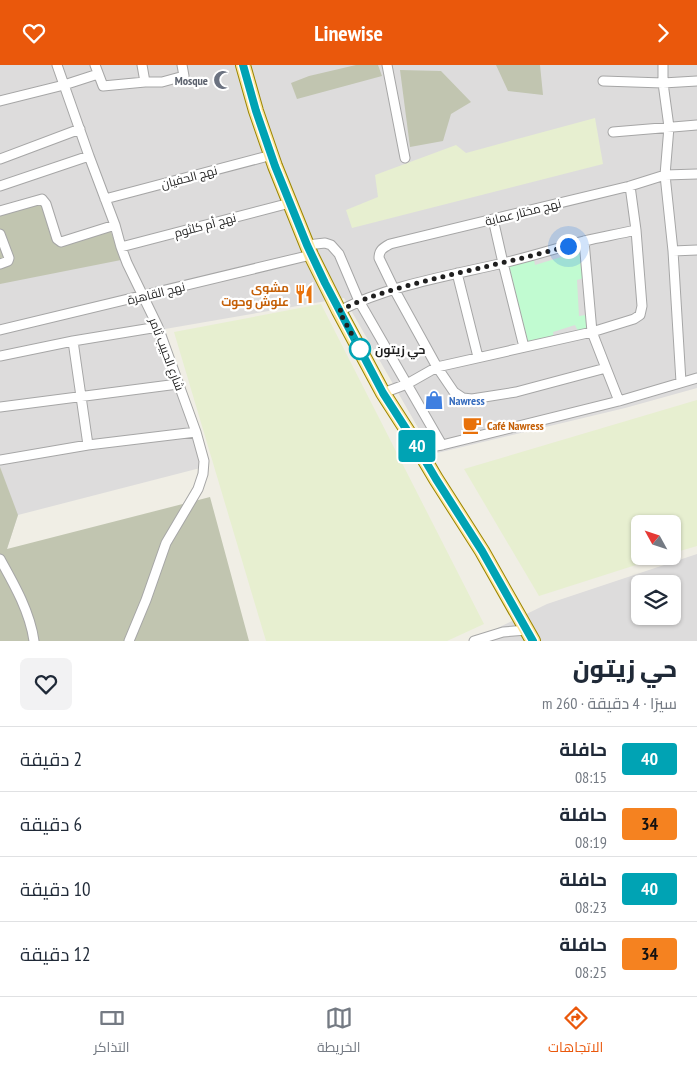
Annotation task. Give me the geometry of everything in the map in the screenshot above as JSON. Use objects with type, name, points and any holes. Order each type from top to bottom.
[{"type":"main road","points":[[243,65],[256,111],[275,166],[309,250],[339,311],[383,393],[482,551],[530,635]]},
{"type":"street","name":"شارع الحبيب ثامر","points":[[57,65],[127,263],[158,327],[196,432],[204,461],[203,474],[198,489],[166,543],[129,641]]},
{"type":"street","points":[[142,65],[145,82]]},
{"type":"street","points":[[0,101],[64,85],[96,70],[103,86],[162,82],[184,76],[182,65]]},
{"type":"street","points":[[387,65],[406,158]]},
{"type":"street","points":[[662,65],[669,127],[665,175],[681,382]]},
{"type":"street","points":[[603,81],[663,83],[697,81]]},
{"type":"street","points":[[613,132],[697,125]]},
{"type":"street","points":[[0,159],[80,129]]},
{"type":"street","points":[[0,186],[89,155]]},
{"type":"street","name":"نهج الحفيان","points":[[105,199],[272,155]]},
{"type":"street","name":"نهج مختار عماية","points":[[394,289],[379,258],[379,253],[382,249],[390,244],[630,186],[665,175],[697,174]]},
{"type":"street","points":[[383,393],[407,384],[438,367],[592,332],[634,319],[640,315],[642,306],[636,230],[630,186]]},
{"type":"street","points":[[0,211],[42,199],[46,204],[57,239],[61,242],[115,225]]},
{"type":"street","name":"نهج أم كلثوم","points":[[121,247],[290,203]]},
{"type":"street","points":[[494,219],[524,347]]},
{"type":"street","points":[[339,311],[359,301],[394,289],[584,241],[636,230]]},
{"type":"street","points":[[0,234],[9,258],[8,261],[0,264]]},
{"type":"street","points":[[584,241],[592,332],[619,401]]},
{"type":"street","name":"نهج القاهرة","points":[[0,331],[143,296],[309,250],[325,243],[335,248],[339,254],[359,301],[442,445]]},
{"type":"street","points":[[672,251],[697,250]]},
{"type":"street","points":[[457,273],[478,357]]},
{"type":"street","points":[[394,289],[438,367],[454,392],[463,398],[472,399],[516,393],[606,368]]},
{"type":"street","points":[[0,356],[73,341],[158,327]]},
{"type":"street","points":[[73,341],[88,445]]},
{"type":"street","points":[[419,449],[619,401],[697,378]]},
{"type":"street","points":[[0,407],[178,384]]},
{"type":"street","points":[[0,460],[88,445],[196,432]]},
{"type":"street","points":[[0,559],[27,616],[34,641]]},
{"type":"street","points":[[474,641],[503,632],[530,635]]},
{"type":"shaded area","points":[[0,65],[697,65],[697,388],[625,408],[433,454],[344,298],[165,329],[208,466],[18,515],[2,564],[0,564]]},
{"type":"shaded area","points":[[356,65],[378,65],[382,76],[297,99],[291,83],[309,76]]},
{"type":"shaded area","points":[[496,65],[540,65],[543,95],[508,91]]},
{"type":"shaded area","points":[[400,70],[441,71],[471,102],[451,114],[443,141],[410,147]]},
{"type":"shaded area","points":[[595,118],[603,164],[352,228],[346,210],[378,197],[375,175],[456,145],[466,153]]},
{"type":"shaded area","points":[[43,198],[59,246],[110,229],[121,260],[0,284],[0,212]]},
{"type":"shaded area","points":[[321,304],[484,624],[447,641],[266,641],[174,332]]},
{"type":"shaded area","points":[[697,400],[697,546],[681,551],[681,515],[631,515],[631,565],[636,565],[539,596],[464,469]]},
{"type":"shaded area","points":[[0,467],[18,515],[7,549],[210,497],[249,641],[0,641]]},
{"type":"shaded area","points":[[697,554],[697,641],[471,641],[547,604],[631,576],[631,625],[681,625],[681,575],[634,575],[664,565],[681,565],[681,559]]},
{"type":"green space","points":[[582,247],[584,278],[577,280],[579,316],[586,315],[587,328],[578,331],[575,325],[553,332],[554,338],[528,343],[509,266],[534,260],[535,265],[568,255],[568,251]]},
{"type":"bus line","name":"40","points":[[243,65],[256,111],[275,166],[311,255],[339,311],[383,393],[482,551],[533,641]]},
{"type":"place","name":"Mosque","points":[[223,80]]},
{"type":"place","name":"مشوى علوش وحوت","points":[[304,294]]},
{"type":"place","name":"حي زيتون","points":[[360,349]]},
{"type":"place","name":"Nawress","points":[[434,400]]},
{"type":"place","name":"Café Nawress","points":[[472,425]]},
{"type":"route","points":[[360,349],[362,353],[339,311],[359,301],[394,289],[568,246]]}]
